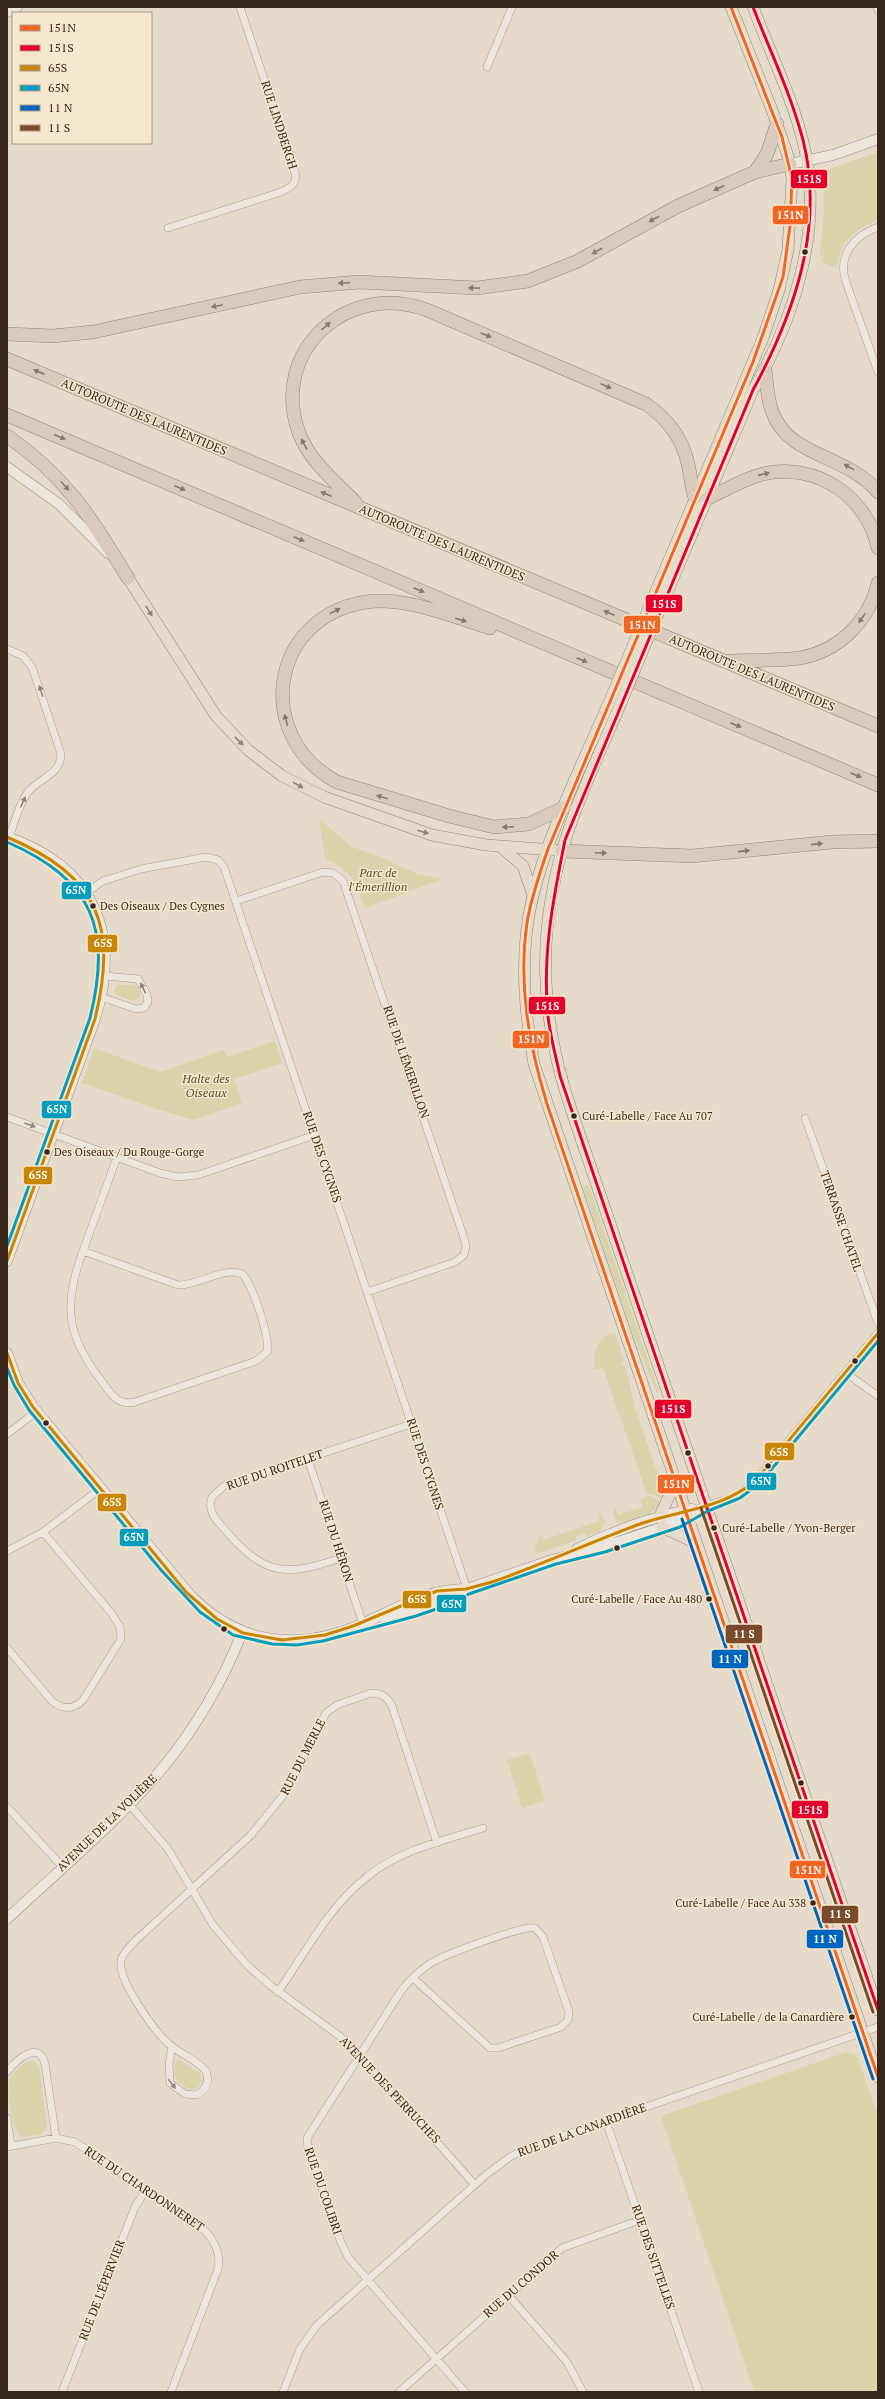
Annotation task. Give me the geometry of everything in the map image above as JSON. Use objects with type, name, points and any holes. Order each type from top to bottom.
[{"type":"highway","points":[[755,172],[767,154],[778,124]]},
{"type":"highway","points":[[7,334],[47,336],[86,333],[327,284],[372,282],[477,288],[515,284],[542,277],[567,266],[678,206],[755,172],[790,164]]},
{"type":"highway","points":[[362,509],[322,469],[305,447],[295,419],[294,384],[304,354],[325,326],[349,311],[372,304],[387,302],[408,304],[428,310],[646,404],[668,423],[680,442],[688,460],[691,485],[702,498],[741,481],[762,474],[789,471],[816,476],[832,484],[854,500],[869,522],[878,548]]},
{"type":"highway","name":"AUTOROUTE DES LAURENTIDES","points":[[7,359],[878,726]]},
{"type":"highway","points":[[765,369],[771,410],[783,430],[802,446],[856,472],[878,492]]},
{"type":"highway","points":[[7,415],[878,785]]},
{"type":"highway","points":[[7,436],[41,463],[81,505],[128,578]]},
{"type":"highway","points":[[723,661],[795,658],[824,650],[846,636],[857,626],[869,607],[878,583]]},
{"type":"highway","points":[[546,644],[396,601],[374,601],[354,604],[338,609],[320,620],[298,642],[286,668],[283,704],[290,734],[301,752],[321,772],[345,786],[466,821],[494,826],[530,824],[565,807]]},
{"type":"highway","points":[[562,850],[658,856],[692,856],[832,842],[878,841]]},
{"type":"main road","points":[[731,7],[778,124],[790,164],[792,179],[788,250],[780,290],[702,498],[658,614],[573,819],[562,850],[551,904],[546,944],[546,998],[552,1046],[564,1089],[878,2010]]},
{"type":"main road","points":[[753,7],[798,127],[807,161],[810,210],[805,258],[794,294],[765,369],[753,390],[648,610],[548,849],[533,895],[526,938],[525,984],[528,1027],[534,1064],[675,1483],[878,2077]]},
{"type":"main road","points":[[128,578],[216,716],[240,742],[273,769],[313,793],[376,817],[432,835],[500,846],[562,850]]},
{"type":"main road","points":[[500,846],[523,866],[533,895]]},
{"type":"main road","points":[[675,1483],[660,1522],[696,1543]]},
{"type":"street","points":[[7,12],[17,7]]},
{"type":"street","name":"RUE LINDBERGH","points":[[168,228],[290,189],[295,183],[296,175],[240,7]]},
{"type":"street","points":[[487,67],[512,7]]},
{"type":"street","points":[[790,164],[833,155],[878,139]]},
{"type":"street","points":[[878,227],[864,233],[854,241],[847,252],[843,269],[846,282],[878,372]]},
{"type":"street","points":[[7,467],[38,488],[78,521],[128,578]]},
{"type":"street","points":[[7,649],[23,656],[32,667],[61,754],[60,764],[55,770],[35,785],[26,796],[8,837],[46,854],[68,872],[86,893],[102,928],[106,956],[105,976],[101,997],[7,1261]]},
{"type":"street","name":"RUE DES CYGNES","points":[[86,893],[104,881],[136,870],[209,857],[218,860],[224,867],[467,1589]]},
{"type":"street","name":"RUE DE L'ÉMERILLON","points":[[236,901],[323,872],[333,873],[343,881],[449,1191],[466,1243],[462,1257],[455,1262],[367,1292]]},
{"type":"street","points":[[101,997],[139,1009],[148,1002],[147,995],[138,979],[105,976]]},
{"type":"street","points":[[7,1117],[166,1175],[190,1177],[315,1136]]},
{"type":"street","name":"TERRASSE CHATEL","points":[[806,1118],[878,1323]]},
{"type":"street","points":[[83,1251],[178,1285],[192,1284],[231,1272],[242,1274],[250,1284],[268,1338],[267,1352],[256,1361],[135,1402],[126,1403],[118,1400],[89,1366],[74,1333],[70,1300],[83,1251],[117,1157]]},
{"type":"street","points":[[7,1353],[18,1382],[36,1412],[191,1596],[214,1617],[242,1632],[273,1639],[297,1640],[329,1635],[422,1608],[449,1599],[467,1589],[565,1556],[600,1538],[660,1522],[734,1497],[754,1483],[878,1333]]},
{"type":"street","points":[[846,1373],[878,1396]]},
{"type":"street","points":[[7,1434],[36,1412]]},
{"type":"street","name":"RUE DU ROITELET","points":[[342,1558],[305,1569],[288,1570],[268,1566],[245,1552],[212,1513],[211,1500],[221,1488],[411,1424]]},
{"type":"street","name":"RUE DU HÉRON","points":[[308,1459],[363,1624]]},
{"type":"street","points":[[7,1551],[43,1532],[100,1489]]},
{"type":"street","points":[[7,1648],[50,1700],[59,1707],[67,1708],[76,1706],[83,1700],[121,1639],[122,1632],[115,1618],[43,1532]]},
{"type":"street","name":"AVENUE DE LA VOLIÈRE","points":[[7,1919],[129,1804],[163,1767],[186,1736],[214,1689],[242,1632]]},
{"type":"street","name":"RUE DU MERLE","points":[[172,2047],[154,2028],[141,2009],[124,1975],[121,1960],[135,1941],[248,1839],[271,1813],[289,1786],[326,1713],[337,1705],[371,1693],[386,1697],[392,1706],[437,1843]]},
{"type":"street","name":"AVENUE DES PERRUCHES","points":[[129,1804],[168,1849],[209,1918],[228,1945],[253,1972],[278,1992],[341,2036],[360,2054],[475,2185]]},
{"type":"street","points":[[7,1807],[63,1866]]},
{"type":"street","points":[[278,1992],[331,1913],[358,1883],[389,1862],[437,1843],[483,1828]]},
{"type":"street","name":"RUE DU COLIBRI","points":[[413,1978],[490,2048],[498,2048],[561,2027],[569,2018],[569,2009],[544,1940],[535,1928],[520,1930],[447,1955],[428,1964],[413,1978],[402,1991],[310,2131],[306,2142],[342,2245],[350,2261],[465,2392]]},
{"type":"street","name":"RUE DE LA CANARDIÈRE","points":[[283,2392],[300,2349],[311,2332],[366,2280],[475,2185],[516,2154],[606,2121],[878,2027]]},
{"type":"street","points":[[172,2047],[206,2071],[208,2080],[206,2086],[196,2095],[185,2094],[170,2083],[168,2064],[172,2047]]},
{"type":"street","points":[[7,2072],[26,2053],[35,2052],[42,2056],[45,2064],[56,2138]]},
{"type":"street","name":"RUE DU CHARDONNERET","points":[[7,2118],[9,2147],[56,2138],[67,2139],[80,2145],[206,2231],[212,2239],[219,2260],[214,2281],[171,2392]]},
{"type":"street","name":"RUE DES SITTELLES","points":[[606,2121],[699,2392]]},
{"type":"street","name":"RUE DE L'ÉPERVIER","points":[[62,2392],[135,2207],[146,2190]]},
{"type":"street","name":"RUE DU CONDOR","points":[[399,2392],[435,2358],[564,2246],[640,2220]]},
{"type":"street","points":[[508,2294],[567,2362],[577,2376],[583,2392]]},
{"type":"green space","points":[[878,152],[878,220],[855,232],[841,251],[837,268],[821,262],[823,257],[820,255],[824,211],[824,179],[826,172],[832,168]]},
{"type":"green space","name":"Parc de l'Émerillion","points":[[319,819],[352,847],[376,855],[417,874],[443,879],[365,908],[355,883],[348,873],[335,863],[325,858]]},
{"type":"green space","points":[[117,985],[134,985],[140,991],[140,998],[133,1001],[119,996],[114,991]]},
{"type":"green space","name":"Halte des Oiseaux","points":[[275,1041],[282,1063],[234,1079],[242,1103],[194,1120],[82,1083],[94,1048],[160,1072],[224,1050],[227,1057]]},
{"type":"green space","points":[[588,1184],[659,1392],[657,1393],[631,1330],[583,1187]]},
{"type":"green space","points":[[615,1333],[624,1361],[621,1362],[621,1365],[625,1365],[635,1408],[663,1490],[662,1500],[653,1494],[647,1494],[603,1368],[595,1370],[594,1358],[597,1347],[604,1338]]},
{"type":"green space","points":[[647,1496],[651,1496],[661,1502],[658,1507],[648,1515],[634,1521],[628,1523],[616,1522],[613,1512],[615,1507],[618,1515],[643,1507],[640,1500]]},
{"type":"green space","points":[[598,1513],[602,1515],[605,1522],[601,1531],[586,1536],[585,1533],[576,1536],[577,1540],[536,1554],[535,1550],[540,1534],[543,1540],[600,1521]]},
{"type":"green space","points":[[530,1753],[545,1801],[522,1808],[507,1760]]},
{"type":"green space","points":[[847,2052],[857,2055],[878,2117],[878,2392],[754,2392],[661,2116]]},
{"type":"green space","points":[[179,2059],[200,2074],[202,2080],[197,2088],[189,2089],[181,2084],[177,2079],[175,2063]]},
{"type":"green space","points":[[32,2060],[39,2066],[47,2126],[42,2134],[23,2137],[19,2134],[13,2121],[9,2096],[9,2084],[18,2069],[24,2063]]},
{"type":"transit line","name":"151N","points":[[731,7],[782,137],[792,179],[790,226],[783,277],[753,362],[548,849],[533,894],[527,923],[524,969],[525,992],[530,1037],[547,1104],[878,2077]]},
{"type":"transit line","name":"151S","points":[[753,7],[786,89],[803,140],[809,173],[810,205],[808,237],[802,269],[793,300],[781,331],[753,390],[565,840],[556,884],[550,928],[546,971],[548,1016],[560,1076],[878,2010]]},
{"type":"transit line","name":"65S","points":[[7,837],[38,852],[62,869],[81,887],[94,907],[101,930],[104,956],[102,986],[95,1019],[7,1261]]},
{"type":"transit line","name":"65N","points":[[7,842],[36,857],[59,873],[77,891],[89,910],[96,933],[98,958],[96,986],[90,1018],[7,1246]]},
{"type":"transit line","name":"65S","points":[[7,1353],[18,1383],[33,1407],[186,1592],[217,1619],[243,1633],[282,1640],[325,1635],[353,1626],[437,1591],[466,1589],[492,1582],[640,1524],[701,1508],[730,1497],[743,1490],[756,1480],[878,1333]]},
{"type":"transit line","name":"65N","points":[[7,1368],[14,1385],[29,1410],[161,1570],[200,1612],[233,1635],[272,1644],[297,1645],[323,1641],[416,1616],[451,1604],[469,1594],[556,1564],[605,1552],[680,1527],[708,1511],[740,1498],[760,1483],[878,1341]]},
{"type":"transit line","points":[[701,1508],[873,2012]]},
{"type":"transit line","points":[[682,1519],[873,2079]]},
{"type":"place","name":"Des Oiseaux / Des Cygnes","points":[[93,906]]},
{"type":"place","name":"Curé-Labelle / Face Au 707","points":[[574,1116]]},
{"type":"place","name":"Des Oiseaux / Du Rouge-Gorge","points":[[47,1152]]},
{"type":"place","name":"Curé-Labelle / Yvon-Berger","points":[[714,1528]]},
{"type":"place","name":"Curé-Labelle / Face Au 480","points":[[709,1599]]},
{"type":"place","name":"Curé-Labelle / Face Au 338","points":[[813,1903]]},
{"type":"place","name":"Curé-Labelle / de la Canardière","points":[[852,2017]]}]
